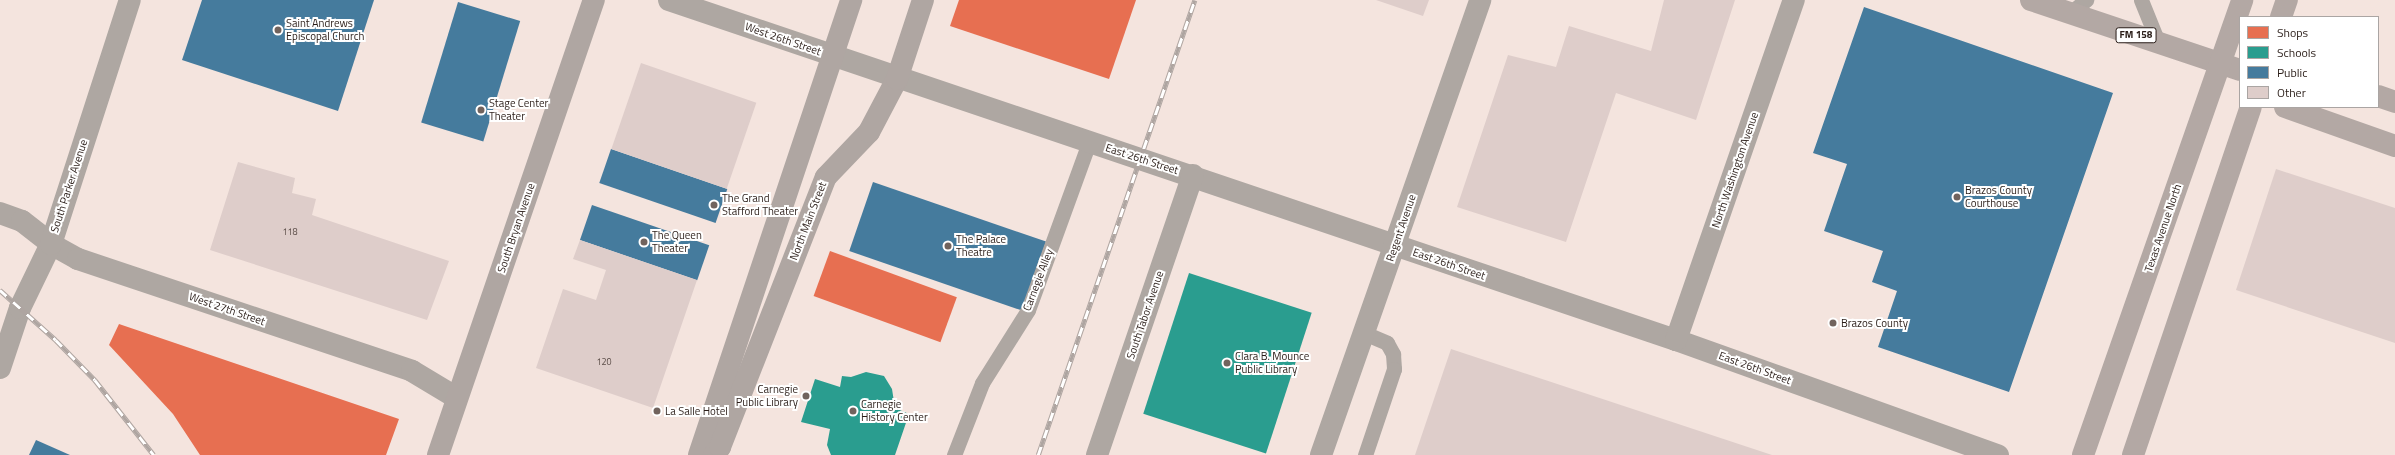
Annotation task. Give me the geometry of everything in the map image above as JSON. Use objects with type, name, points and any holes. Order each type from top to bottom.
[{"type":"main road","name":"FM 158","points":[[2031,0],[2078,6],[2158,42],[2230,67]]},
{"type":"main road","name":"Texas Avenue North","points":[[2239,16],[2242,0]]},
{"type":"main road","points":[[2281,16],[2287,0]]},
{"type":"main road","name":"Texas Avenue North","points":[[2083,455],[2230,67],[2239,17]]},
{"type":"main road","points":[[2379,96],[2395,102]]},
{"type":"main road","points":[[2133,455],[2251,108]]},
{"type":"main road","points":[[2288,108],[2395,146]]},
{"type":"street","name":"South Parker Avenue","points":[[0,368],[20,308],[51,244],[130,0]]},
{"type":"street","name":"South Bryan Avenue","points":[[438,455],[594,0]]},
{"type":"street","name":"West 26th Street","points":[[669,0],[897,79]]},
{"type":"street","points":[[699,455],[851,0]]},
{"type":"street","name":"North Main Street","points":[[714,455],[720,446],[826,177],[869,132],[897,79],[923,0]]},
{"type":"street","name":"Regent Avenue","points":[[1321,455],[1480,0]]},
{"type":"street","name":"North Washington Avenue","points":[[1676,340],[1794,0]]},
{"type":"street","name":"East 26th Street","points":[[897,79],[1194,175],[1676,340],[1998,455]]},
{"type":"street","name":"South Tabor Avenue","points":[[1097,455],[1194,175]]},
{"type":"street","name":"West 27th Street","points":[[0,213],[22,222],[51,244],[78,259],[412,371],[457,398]]},
{"type":"lane","points":[[2141,0],[2158,42]]},
{"type":"lane","name":"Carnegie Alley","points":[[954,455],[982,383],[1028,310],[1089,142]]},
{"type":"lane","points":[[1364,333],[1387,343],[1393,354],[1394,369],[1365,455]]},
{"type":"building: Shops","points":[[959,0],[1136,0],[1109,79],[950,26]]},
{"type":"building: Shops","points":[[830,251],[957,297],[940,342],[814,296]]},
{"type":"building: Shops","points":[[119,324],[399,419],[386,455],[200,455],[173,414],[109,345]]},
{"type":"building: Schools","name":"Clara B. Mounce Public Library","points":[[1189,273],[1312,313],[1266,454],[1143,414]]},
{"type":"building: Schools","name":"Carnegie History Center","points":[[866,372],[884,376],[892,389],[895,408],[909,414],[895,455],[831,455],[827,445],[830,429],[801,422],[815,379],[840,387],[842,376],[851,377]]},
{"type":"building: Public","name":"Saint Andrews Episcopal Church","points":[[202,0],[374,0],[338,111],[182,60]]},
{"type":"building: Public","points":[[458,2],[520,21],[483,141],[421,122]]},
{"type":"building: Public","name":"Brazos County Courthouse","points":[[1864,7],[2113,93],[2009,392],[1878,347],[1897,291],[1872,282],[1883,251],[1824,231],[1847,164],[1813,153]]},
{"type":"building: Public","points":[[611,149],[727,189],[716,223],[599,183]]},
{"type":"building: Public","name":"The Palace Theatre","points":[[873,182],[1046,242],[1022,311],[849,251]]},
{"type":"building: Public","name":"The Queen Theater","points":[[592,205],[709,245],[697,280],[580,240]]},
{"type":"building: Public","points":[[36,440],[70,455],[29,455]]},
{"type":"building: Other","points":[[1376,0],[1429,0],[1423,16]]},
{"type":"building: Other","points":[[1664,0],[1735,0],[1696,120],[1616,93],[1566,242],[1457,207],[1508,55],[1556,67],[1569,26],[1651,51]]},
{"type":"building: Other","points":[[641,63],[756,103],[727,189],[611,149]]},
{"type":"building: Other","points":[[238,162],[295,178],[292,193],[316,199],[312,215],[449,261],[427,320],[210,250]]},
{"type":"building: Other","points":[[2276,169],[2395,208],[2395,343],[2236,290]]},
{"type":"building: Other","points":[[580,240],[697,280],[653,408],[536,368],[563,289],[596,300],[606,270],[573,259]]},
{"type":"building: Other","points":[[1451,349],[1772,455],[1415,455]]},
{"type":"railway","points":[[1038,455],[1195,0]]},
{"type":"railway","points":[[0,290],[56,340],[95,380],[154,455]]},
{"type":"place","name":"Saint Andrews Episcopal Church","points":[[278,30]]},
{"type":"place","name":"Stage Center Theater","points":[[481,110]]},
{"type":"place","name":"Brazos County Courthouse","points":[[1957,197]]},
{"type":"place","name":"The Grand Stafford Theater","points":[[714,205]]},
{"type":"place","name":"The Queen Theater","points":[[644,242]]},
{"type":"place","name":"The Palace Theatre","points":[[948,246]]},
{"type":"place","name":"Brazos County","points":[[1833,323]]},
{"type":"place","name":"Clara B. Mounce Public Library","points":[[1227,363]]},
{"type":"place","name":"Carnegie Public Library","points":[[806,396]]},
{"type":"place","name":"La Salle Hotel","points":[[657,411]]},
{"type":"place","name":"Carnegie History Center","points":[[853,411]]}]
